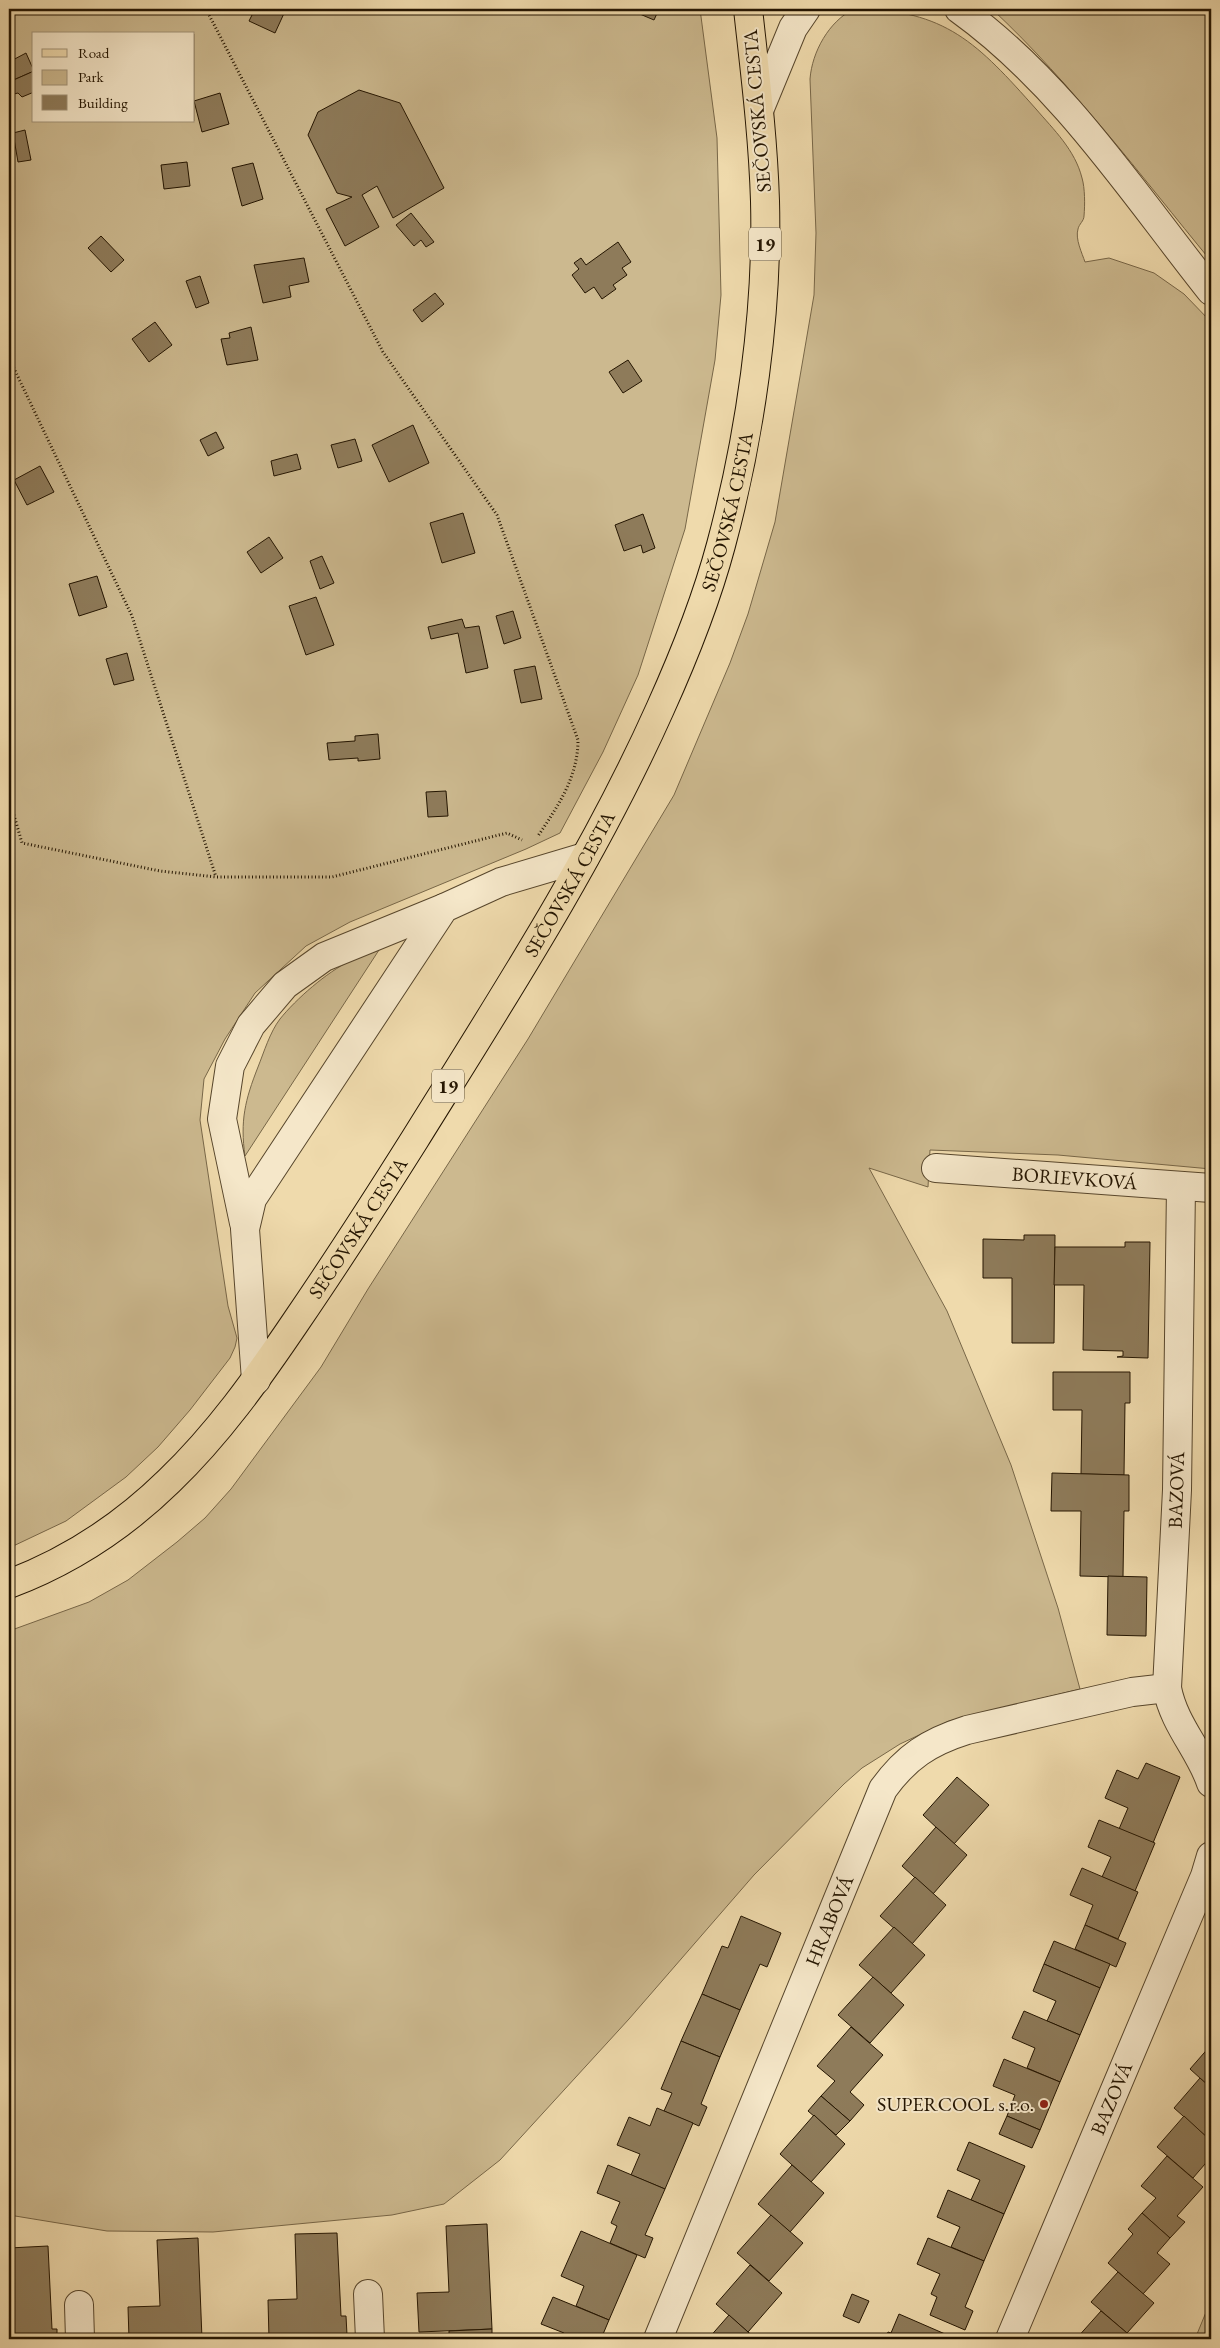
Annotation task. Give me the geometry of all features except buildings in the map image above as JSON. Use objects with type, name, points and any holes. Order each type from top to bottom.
[{"type":"main road","name":"SEČOVSKÁ CESTA","points":[[9,1584],[68,1558],[134,1513],[170,1480],[200,1448],[256,1380],[336,1263],[470,1051],[585,858],[631,774],[673,679],[704,601],[723,537],[750,409],[765,248],[765,201],[760,108],[748,9]]},
{"type":"street","points":[[760,108],[793,28],[806,9]]},
{"type":"street","points":[[959,9],[980,23],[1020,59],[1056,97],[1114,166],[1211,291]]},
{"type":"street","points":[[256,1380],[245,1229],[222,1119],[230,1066],[251,1025],[285,985],[324,956],[444,908],[501,882],[585,858]]},
{"type":"street","points":[[245,1229],[252,1199],[444,908]]},
{"type":"street","name":"BORIEVKOVÁ","points":[[936,1168],[1211,1188]]},
{"type":"street","name":"BAZOVÁ","points":[[1181,1186],[1177,1490],[1167,1688],[1170,1705],[1211,1783]]},
{"type":"street","name":"HRABOVÁ","points":[[658,2339],[883,1789],[898,1769],[917,1753],[941,1739],[967,1730],[1132,1692],[1167,1688]]},
{"type":"street","name":"BAZOVÁ","points":[[1010,2339],[1201,1885],[1211,1856]]},
{"type":"street","points":[[368,2294],[370,2339]]},
{"type":"street","points":[[79,2305],[80,2339]]},
{"type":"path","points":[[206,9],[383,352],[497,515],[578,740],[578,758],[563,799],[537,837]]},
{"type":"path","points":[[9,358],[132,616],[216,877]]},
{"type":"path","points":[[9,798],[22,843],[160,872],[216,877],[332,877],[507,833],[524,840]]},
{"type":"green space","points":[[9,9],[700,9],[717,138],[721,295],[715,360],[685,529],[638,675],[603,752],[560,833],[350,922],[306,946],[255,993],[225,1039],[204,1079],[200,1120],[228,1306],[237,1338],[235,1347],[230,1358],[190,1410],[158,1447],[126,1477],[66,1521],[9,1548]]},
{"type":"green space","points":[[854,9],[913,15],[937,24],[958,35],[977,49],[996,66],[1036,109],[1063,141],[1074,158],[1084,187],[1084,218],[1079,227],[1077,237],[1085,262],[1109,258],[1154,273],[1184,294],[1211,322],[1211,1169],[1058,1155],[930,1150],[928,1187],[869,1168],[947,1311],[1011,1465],[1058,1608],[1080,1689],[949,1721],[900,1744],[862,1768],[754,1875],[629,2019],[500,2160],[444,2204],[392,2215],[213,2232],[107,2231],[9,2215],[9,1631],[89,1602],[128,1580],[205,1518],[231,1489],[321,1367],[368,1289],[528,1039],[674,795],[730,663],[748,614],[775,522],[814,295],[816,233],[811,69],[823,38],[837,21]]},
{"type":"green space","points":[[992,9],[1211,9],[1211,261],[1078,99],[1022,38]]},
{"type":"green space","points":[[379,950],[245,1156],[243,1121],[247,1100],[276,1024],[303,995],[322,979],[353,959]]},
{"type":"green space","points":[[1211,2300],[1211,2339],[1195,2339]]},
{"type":"place","name":"SUPERCOOL s.r.o.","points":[[1044,2104]]}]
